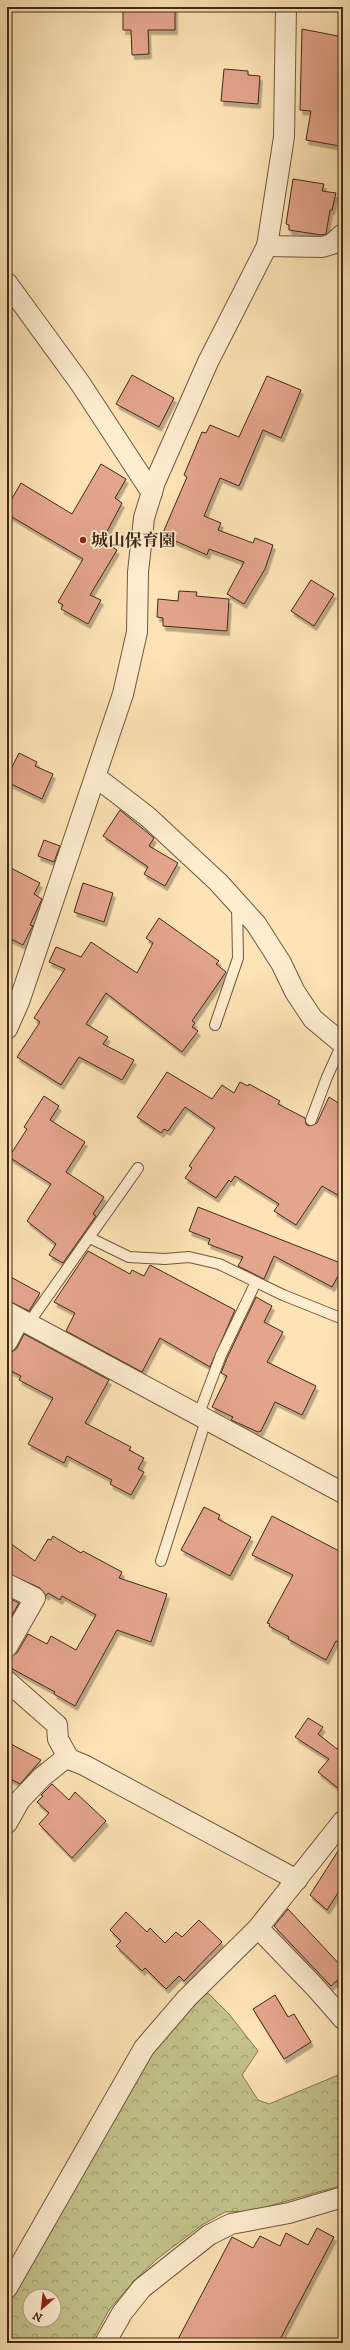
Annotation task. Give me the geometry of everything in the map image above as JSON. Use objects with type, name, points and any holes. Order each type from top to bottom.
[{"type":"street","points":[[7,1029],[13,998],[96,777],[123,694],[137,632],[138,572],[144,518],[160,467],[208,362],[267,246],[284,137],[286,7]]},
{"type":"street","points":[[267,246],[322,247],[332,244],[343,234]]},
{"type":"street","points":[[7,283],[80,383],[152,494]]},
{"type":"street","points":[[96,777],[148,817],[218,882],[256,924],[313,1019],[343,1044]]},
{"type":"street","points":[[7,1342],[18,1319],[343,1493]]},
{"type":"street","points":[[7,1584],[35,1598],[7,1646]]},
{"type":"street","points":[[7,1681],[57,1725],[58,1739],[69,1759]]},
{"type":"street","points":[[7,1823],[13,1797],[62,1761],[69,1759],[84,1765],[297,1880]]},
{"type":"street","points":[[7,2288],[144,2048],[187,1998],[258,1928],[343,1821]]},
{"type":"street","points":[[258,1928],[314,1986],[343,2019]]},
{"type":"street","points":[[104,2343],[122,2312],[142,2288],[209,2235],[231,2224],[289,2213],[343,2197]]},
{"type":"lane","points":[[215,1025],[238,958],[237,903]]},
{"type":"lane","points":[[311,1120],[327,1077],[343,1044]]},
{"type":"lane","points":[[18,1319],[90,1238],[138,1168]]},
{"type":"lane","points":[[90,1238],[129,1257],[164,1259],[189,1257],[218,1264],[343,1319]]},
{"type":"lane","points":[[161,1561],[221,1355],[256,1282]]},
{"type":"green space","points":[[343,1960],[343,1999],[338,1988],[336,1969]]},
{"type":"green space","points":[[208,1993],[229,2014],[258,2051],[242,2075],[258,2100],[269,2104],[343,2073],[343,2185],[252,2211],[225,2212],[202,2225],[157,2259],[134,2281],[109,2310],[91,2343],[7,2343],[7,2301],[149,2055],[194,2002]]},
{"type":"building","points":[[123,7],[175,7],[175,30],[148,30],[149,54],[132,55],[131,30],[123,30]]},
{"type":"building","points":[[302,29],[343,37],[343,128],[340,146],[306,140],[311,111],[300,110]]},
{"type":"building","points":[[224,69],[248,71],[248,75],[260,76],[258,104],[221,101]]},
{"type":"building","points":[[293,179],[324,184],[322,191],[336,193],[332,210],[330,210],[326,234],[321,235],[289,230],[289,225],[286,224]]},
{"type":"building","points":[[132,375],[174,398],[159,427],[116,404]]},
{"type":"building","points":[[267,376],[301,390],[281,438],[263,430],[239,486],[220,478],[204,516],[221,523],[218,530],[253,543],[255,538],[273,545],[265,569],[244,604],[227,594],[244,562],[209,549],[207,555],[162,535],[187,477],[184,475],[202,432],[206,433],[210,425],[239,437]]},
{"type":"building","points":[[101,464],[126,479],[115,498],[122,503],[102,541],[117,550],[90,595],[101,600],[88,624],[61,609],[63,605],[58,602],[83,559],[7,514],[7,507],[21,483],[72,514]]},
{"type":"building","points":[[311,580],[334,594],[314,626],[291,611]]},
{"type":"building","points":[[179,591],[197,592],[196,596],[229,599],[227,631],[163,626],[163,618],[157,617],[158,599],[178,601]]},
{"type":"building","points":[[19,753],[37,762],[35,766],[53,774],[42,799],[7,782],[7,777]]},
{"type":"building","points":[[120,810],[154,838],[149,846],[178,863],[165,886],[144,874],[148,867],[103,836]]},
{"type":"building","points":[[44,840],[60,846],[54,862],[38,856]]},
{"type":"building","points":[[7,866],[40,883],[34,894],[42,899],[30,925],[33,926],[23,945],[7,937]]},
{"type":"building","points":[[83,883],[113,893],[104,922],[74,912]]},
{"type":"building","points":[[159,918],[219,961],[216,964],[226,972],[192,1021],[195,1023],[192,1027],[198,1031],[182,1052],[106,993],[86,1024],[108,1037],[103,1044],[134,1060],[122,1080],[79,1057],[61,1085],[17,1057],[40,1022],[34,1018],[65,969],[49,962],[56,947],[81,957],[91,942],[137,973],[153,943],[146,938]]},
{"type":"building","points":[[167,1072],[212,1099],[222,1085],[234,1093],[240,1082],[248,1086],[249,1084],[280,1101],[278,1104],[305,1118],[306,1124],[309,1126],[317,1123],[329,1097],[343,1106],[343,1198],[322,1186],[296,1225],[274,1211],[279,1204],[235,1176],[231,1182],[229,1180],[216,1198],[185,1178],[192,1168],[189,1166],[215,1128],[185,1107],[168,1131],[164,1129],[161,1133],[137,1117]]},
{"type":"building","points":[[44,1096],[59,1106],[50,1120],[85,1142],[66,1172],[104,1197],[93,1214],[96,1216],[63,1263],[49,1255],[56,1244],[27,1221],[51,1184],[9,1157],[27,1129],[24,1127]]},
{"type":"building","points":[[198,1207],[343,1264],[343,1267],[332,1287],[274,1256],[264,1279],[238,1266],[243,1257],[208,1244],[210,1239],[189,1231]]},
{"type":"building","points":[[88,1251],[130,1274],[132,1270],[144,1276],[150,1265],[235,1310],[210,1367],[160,1338],[142,1372],[66,1331],[75,1313],[54,1302]]},
{"type":"building","points":[[7,1275],[40,1293],[29,1311],[7,1300]]},
{"type":"building","points":[[256,1297],[272,1306],[264,1322],[283,1332],[267,1362],[316,1386],[302,1415],[275,1402],[261,1431],[258,1432],[231,1420],[233,1417],[212,1407],[227,1376],[221,1373],[227,1358]]},
{"type":"building","points":[[24,1334],[109,1380],[85,1423],[131,1447],[129,1450],[144,1458],[138,1469],[144,1472],[131,1495],[110,1484],[112,1480],[67,1456],[64,1463],[28,1444],[53,1398],[19,1380],[21,1376],[7,1369],[7,1356],[17,1348]]},
{"type":"building","points":[[204,1507],[220,1515],[218,1519],[251,1537],[230,1576],[181,1550]]},
{"type":"building","points":[[272,1516],[343,1553],[343,1644],[336,1641],[326,1660],[288,1639],[289,1637],[269,1626],[270,1624],[267,1623],[293,1575],[252,1555]]},
{"type":"building","points":[[53,1536],[81,1553],[83,1551],[122,1572],[119,1578],[167,1594],[151,1642],[117,1630],[75,1706],[54,1694],[55,1692],[7,1666],[7,1658],[17,1653],[28,1634],[47,1644],[51,1636],[76,1650],[96,1615],[62,1596],[60,1600],[48,1593],[46,1596],[40,1588],[7,1573],[7,1541],[35,1561],[48,1539],[51,1540]]},
{"type":"building","points":[[7,1597],[19,1603],[7,1624]]},
{"type":"building","points":[[308,1718],[323,1727],[318,1734],[337,1749],[343,1741],[343,1792],[318,1772],[329,1759],[295,1737]]},
{"type":"building","points":[[7,1742],[41,1760],[20,1784],[7,1777]]},
{"type":"building","points":[[52,1784],[69,1800],[75,1792],[106,1821],[72,1858],[39,1824],[49,1813],[37,1802],[43,1796],[41,1795]]},
{"type":"building","points":[[343,1843],[343,1885],[327,1910],[310,1895]]},
{"type":"building","points":[[288,1909],[343,1968],[343,1975],[331,1986],[274,1926]]},
{"type":"building","points":[[126,1912],[147,1932],[150,1928],[165,1943],[176,1932],[182,1937],[199,1920],[222,1942],[184,1981],[179,1976],[166,1989],[145,1968],[142,1971],[116,1946],[121,1941],[110,1930]]},
{"type":"building","points":[[275,1995],[288,2017],[294,2014],[311,2042],[284,2059],[253,2009]]},
{"type":"building","points":[[317,2228],[334,2237],[278,2343],[176,2343],[232,2237],[253,2248],[260,2236],[280,2246],[286,2233],[308,2245]]},
{"type":"place","name":"城山保育園","points":[[83,540]]}]
